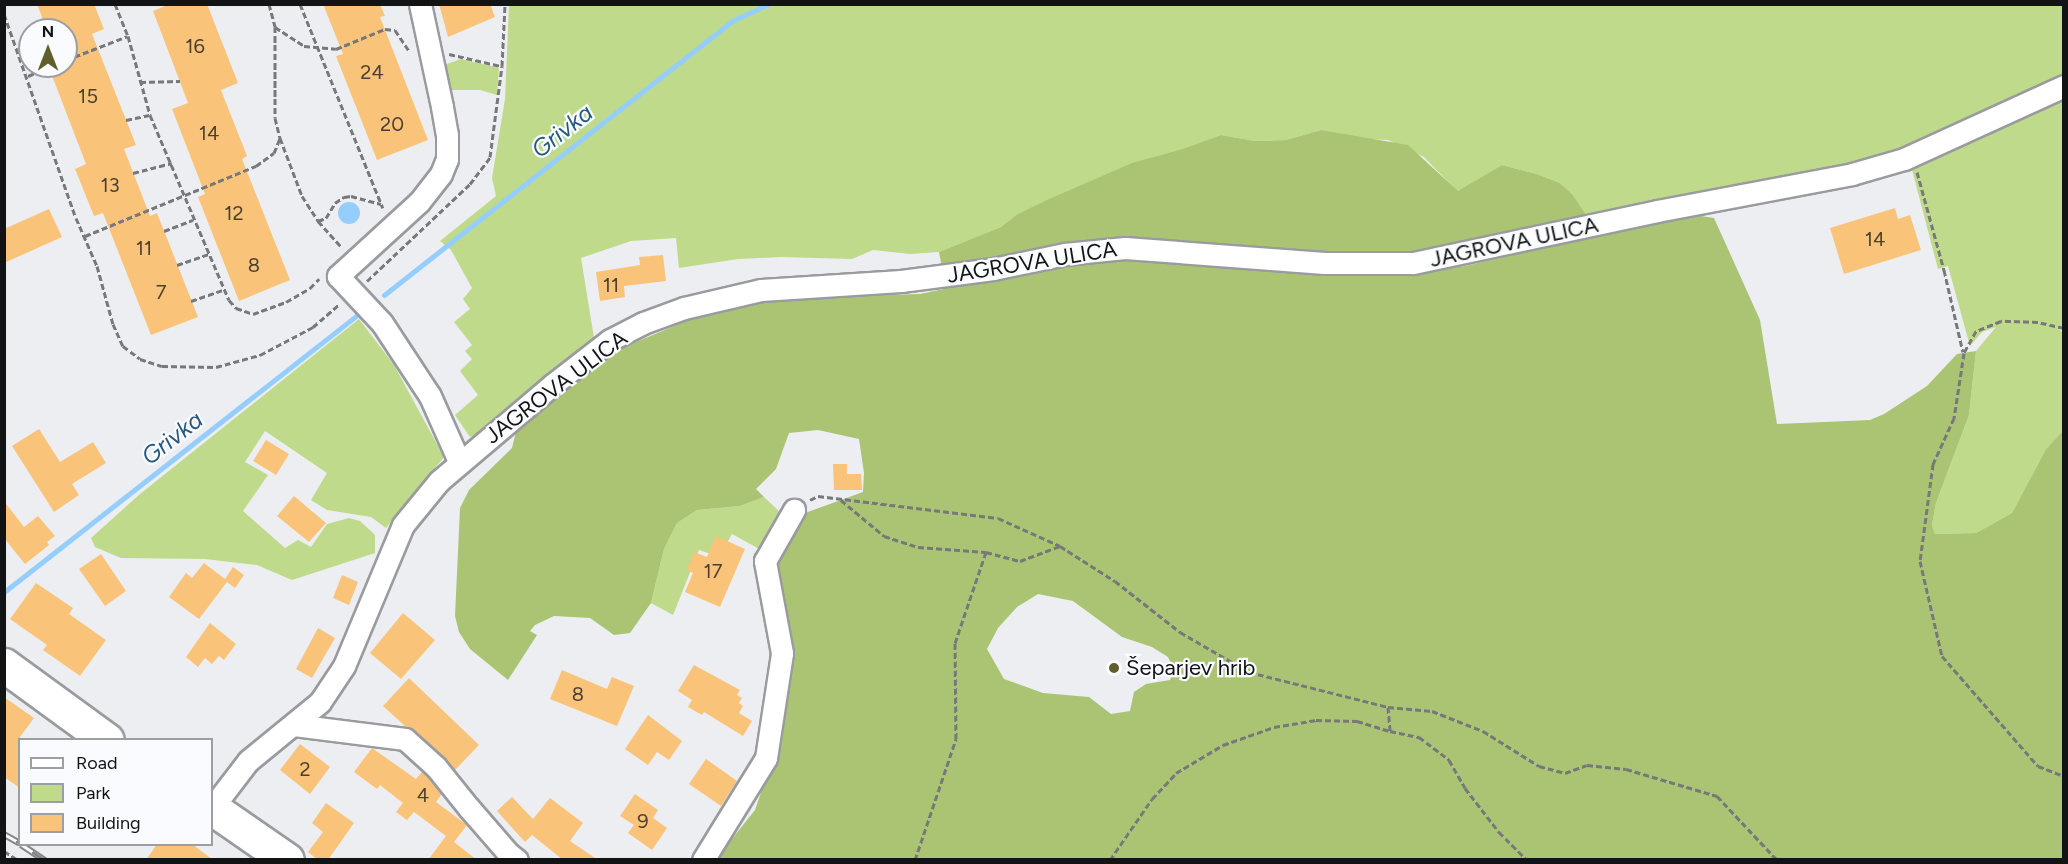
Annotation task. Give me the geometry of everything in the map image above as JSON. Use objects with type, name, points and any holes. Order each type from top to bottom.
[{"type":"main road","points":[[4,665],[104,738]]},
{"type":"main road","points":[[213,809],[287,860]]},
{"type":"street","points":[[420,4],[447,134],[447,159],[433,186],[338,276],[382,323],[430,396],[459,461]]},
{"type":"street","name":"JAGROVA ULICA","points":[[213,807],[248,761],[320,702],[344,666],[402,525],[438,481],[459,461],[610,340],[643,323],[684,308],[761,290],[901,281],[993,269],[1065,254],[1125,248],[1324,263],[1413,263],[1657,211],[1852,174],[1912,156],[2064,86]]},
{"type":"street","points":[[703,860],[765,758],[782,653],[765,561],[794,510]]},
{"type":"street","points":[[294,725],[405,739],[436,767],[475,816],[517,860]]},
{"type":"path","points":[[115,4],[128,36],[150,115],[185,194],[193,220],[223,290],[236,309],[253,314],[286,302],[310,288],[324,274]]},
{"type":"path","points":[[269,4],[275,27],[275,118],[280,138],[303,196],[318,221],[345,252]]},
{"type":"path","points":[[300,4],[381,204],[394,223]]},
{"type":"path","points":[[4,14],[18,50]]},
{"type":"path","points":[[275,27],[304,46],[336,49],[385,29],[395,30],[414,58],[422,60],[430,56],[460,56],[502,66]]},
{"type":"path","points":[[78,55],[128,36]]},
{"type":"path","points":[[29,78],[76,218],[97,266],[112,324],[123,346],[140,359],[162,366],[216,367],[260,355],[313,327],[355,292]]},
{"type":"path","points":[[140,82],[180,81]]},
{"type":"path","points":[[126,120],[150,115]]},
{"type":"path","points":[[85,236],[256,166],[274,153],[280,138]]},
{"type":"path","points":[[1912,156],[1944,270],[1964,353]]},
{"type":"path","points":[[133,173],[172,163]]},
{"type":"path","points":[[318,221],[326,218],[335,203],[344,197],[351,196],[381,204]]},
{"type":"path","points":[[164,231],[193,220]]},
{"type":"path","points":[[177,265],[209,254]]},
{"type":"path","points":[[191,301],[223,290]]},
{"type":"path","points":[[2064,328],[2038,322],[2001,321],[1976,331],[1964,353],[1954,418],[1933,464],[1920,561],[1942,656],[2038,766],[2064,776]]},
{"type":"path","points":[[794,510],[818,496],[998,518],[1060,546],[1115,581],[1180,632],[1249,672],[1388,706],[1432,711],[1483,731],[1539,766],[1565,773],[1587,765],[1626,769],[1717,796],[1777,860]]},
{"type":"path","points":[[839,499],[884,536],[918,547],[986,552],[1020,561],[1060,546]]},
{"type":"path","points":[[915,860],[957,739],[956,643],[986,552]]},
{"type":"path","points":[[1388,706],[1390,731]]},
{"type":"path","points":[[1110,860],[1152,799],[1176,773],[1222,745],[1274,727],[1316,720],[1357,721],[1419,737],[1449,760],[1465,788],[1499,832],[1527,860]]},
{"type":"path","points":[[4,851],[18,860]]},
{"type":"green space","points":[[509,5],[2063,5],[2063,78],[1892,153],[1841,167],[1587,216],[1573,195],[1560,183],[1537,174],[1502,165],[1458,192],[1424,157],[1388,140],[1365,139],[1321,130],[1286,140],[1255,141],[1221,135],[1016,215],[1001,227],[939,252],[910,254],[873,250],[852,259],[781,257],[738,259],[679,268],[676,238],[631,241],[581,258],[594,338],[484,432],[470,437],[455,415],[478,395],[460,371],[472,359],[465,351],[472,345],[454,322],[470,309],[463,299],[472,288],[451,250],[440,241],[496,196],[492,178],[505,99]]},
{"type":"green space","points":[[461,59],[499,68],[497,95],[480,90],[448,90],[441,66]]},
{"type":"green space","points":[[2063,96],[2063,328],[2057,327],[2063,333],[2063,431],[2046,449],[2012,513],[1976,533],[1935,534],[1932,525],[1936,503],[1969,415],[1976,351],[1996,327],[1982,332],[1970,346],[1948,266],[1938,269],[1911,166],[1972,140]]},
{"type":"green space","points":[[1321,130],[1408,145],[1458,191],[1502,165],[1537,174],[1560,183],[1573,195],[1587,216],[1460,245],[1409,253],[1340,256],[1146,239],[1064,242],[942,268],[939,252],[1001,227],[1016,215],[1132,163],[1183,149],[1221,135],[1255,141],[1286,140]]},
{"type":"green space","points":[[1701,216],[1714,218],[1760,320],[1777,424],[1870,420],[1884,414],[1927,386],[1957,354],[1976,351],[1969,415],[1936,503],[1932,525],[1935,534],[1976,533],[2012,513],[2046,449],[2063,431],[2063,859],[716,859],[755,810],[767,775],[778,724],[773,584],[777,555],[794,517],[863,492],[864,473],[859,439],[818,430],[789,433],[776,469],[756,489],[764,497],[740,506],[697,510],[677,523],[664,549],[651,603],[630,633],[614,635],[590,618],[554,616],[535,625],[530,631],[537,635],[508,680],[470,649],[459,632],[455,616],[460,508],[469,490],[512,448],[516,431],[558,398],[572,381],[605,355],[703,314],[778,298],[920,294],[1062,264],[1123,258],[1342,275],[1423,272],[1465,266],[1666,220]],"holes":[[[1038,594],[1073,601],[1122,637],[1152,647],[1168,657],[1174,670],[1170,680],[1146,684],[1134,692],[1130,711],[1111,714],[1089,697],[1043,693],[1004,679],[987,649],[998,628],[1017,607]]]},
{"type":"green space","points":[[359,319],[394,365],[444,457],[386,528],[371,517],[327,510],[311,500],[327,473],[265,431],[245,462],[268,475],[243,511],[285,548],[298,540],[311,547],[327,524],[349,518],[360,521],[375,535],[375,553],[292,580],[257,565],[205,559],[121,558],[95,547],[91,538],[140,494]]},
{"type":"green space","points":[[764,497],[781,513],[763,551],[732,534],[719,557],[699,550],[673,615],[651,603],[664,549],[677,523],[697,510],[740,506]]},
{"type":"water","points":[[349,202],[357,205],[360,213],[357,221],[349,224],[341,221],[338,213],[341,205]]},
{"type":"building","points":[[37,4],[94,4],[104,29],[92,34],[136,145],[124,149],[150,216],[157,213],[198,317],[151,335],[103,213],[94,216],[75,169],[86,164],[53,78],[78,78],[78,18],[42,18]]},
{"type":"building","points":[[170,4],[207,4],[238,83],[221,90],[247,156],[242,159],[290,280],[239,301],[198,197],[205,194],[172,109],[188,103],[153,11]]},
{"type":"building","points":[[323,4],[380,4],[385,16],[380,17],[428,140],[377,160],[336,56],[343,54]]},
{"type":"building","points":[[439,4],[490,4],[495,17],[448,37]]},
{"type":"building","points":[[1895,208],[1898,219],[1910,215],[1921,250],[1844,274],[1830,228]]},
{"type":"building","points":[[49,209],[62,237],[4,263],[4,229]]},
{"type":"building","points":[[663,255],[666,281],[624,286],[625,297],[600,301],[596,272],[640,265],[639,257]]},
{"type":"building","points":[[39,429],[60,462],[93,442],[106,463],[72,484],[79,495],[54,512],[12,446]]},
{"type":"building","points":[[266,440],[289,454],[276,475],[253,461]]},
{"type":"building","points":[[833,464],[847,464],[847,474],[861,474],[862,490],[834,490]]},
{"type":"building","points":[[294,496],[326,523],[309,542],[277,516]]},
{"type":"building","points":[[4,501],[24,527],[38,516],[55,536],[47,542],[49,545],[25,564],[4,538]]},
{"type":"building","points":[[716,536],[745,549],[720,607],[685,592],[693,573],[687,570],[694,552],[707,557]]},
{"type":"building","points":[[101,554],[126,591],[105,606],[79,569]]},
{"type":"building","points":[[204,563],[225,579],[233,567],[244,575],[235,588],[227,582],[199,619],[169,597],[186,573],[192,578]]},
{"type":"building","points":[[342,575],[358,582],[349,605],[333,598]]},
{"type":"building","points":[[36,583],[73,608],[69,614],[106,640],[80,676],[43,650],[47,645],[10,619]]},
{"type":"building","points":[[403,613],[435,640],[401,679],[370,653]]},
{"type":"building","points":[[210,623],[236,644],[224,660],[219,656],[212,664],[205,658],[198,667],[186,657]]},
{"type":"building","points":[[318,628],[335,638],[312,678],[296,669]]},
{"type":"building","points":[[694,665],[740,690],[737,695],[742,698],[739,703],[743,706],[739,713],[752,721],[743,736],[704,712],[702,715],[688,707],[692,700],[678,691]]},
{"type":"building","points":[[562,670],[607,689],[612,677],[634,686],[617,726],[550,699]]},
{"type":"building","points":[[409,678],[479,745],[455,770],[414,730],[405,726],[383,706]]},
{"type":"building","points":[[4,697],[34,718],[18,738],[18,787],[4,777]]},
{"type":"building","points":[[648,715],[682,741],[669,760],[657,752],[648,765],[625,749]]},
{"type":"building","points":[[300,744],[330,767],[310,794],[280,770]]},
{"type":"building","points":[[372,748],[416,779],[422,772],[427,776],[442,794],[436,802],[467,825],[454,842],[477,860],[428,860],[446,836],[414,812],[407,820],[396,812],[403,803],[380,785],[377,789],[354,772]]},
{"type":"building","points":[[706,759],[737,781],[721,806],[689,784]]},
{"type":"building","points":[[635,794],[658,810],[653,818],[667,828],[652,850],[628,833],[634,825],[620,816]]},
{"type":"building","points":[[512,797],[533,819],[550,798],[583,823],[570,841],[598,860],[563,860],[532,835],[525,842],[497,811]]},
{"type":"building","points":[[326,803],[354,823],[328,860],[318,860],[308,852],[323,832],[312,823]]},
{"type":"building","points":[[156,846],[195,846],[213,860],[146,860]]},
{"type":"waterway","name":"Grivka","points":[[384,295],[732,21],[768,4]]},
{"type":"waterway","name":"Grivka","points":[[4,592],[361,312]]},
{"type":"railway","points":[[4,834],[18,842]]},
{"type":"railway","points":[[24,846],[45,860]]},
{"type":"place","name":"Šeparjev hrib","points":[[1114,668]]}]
